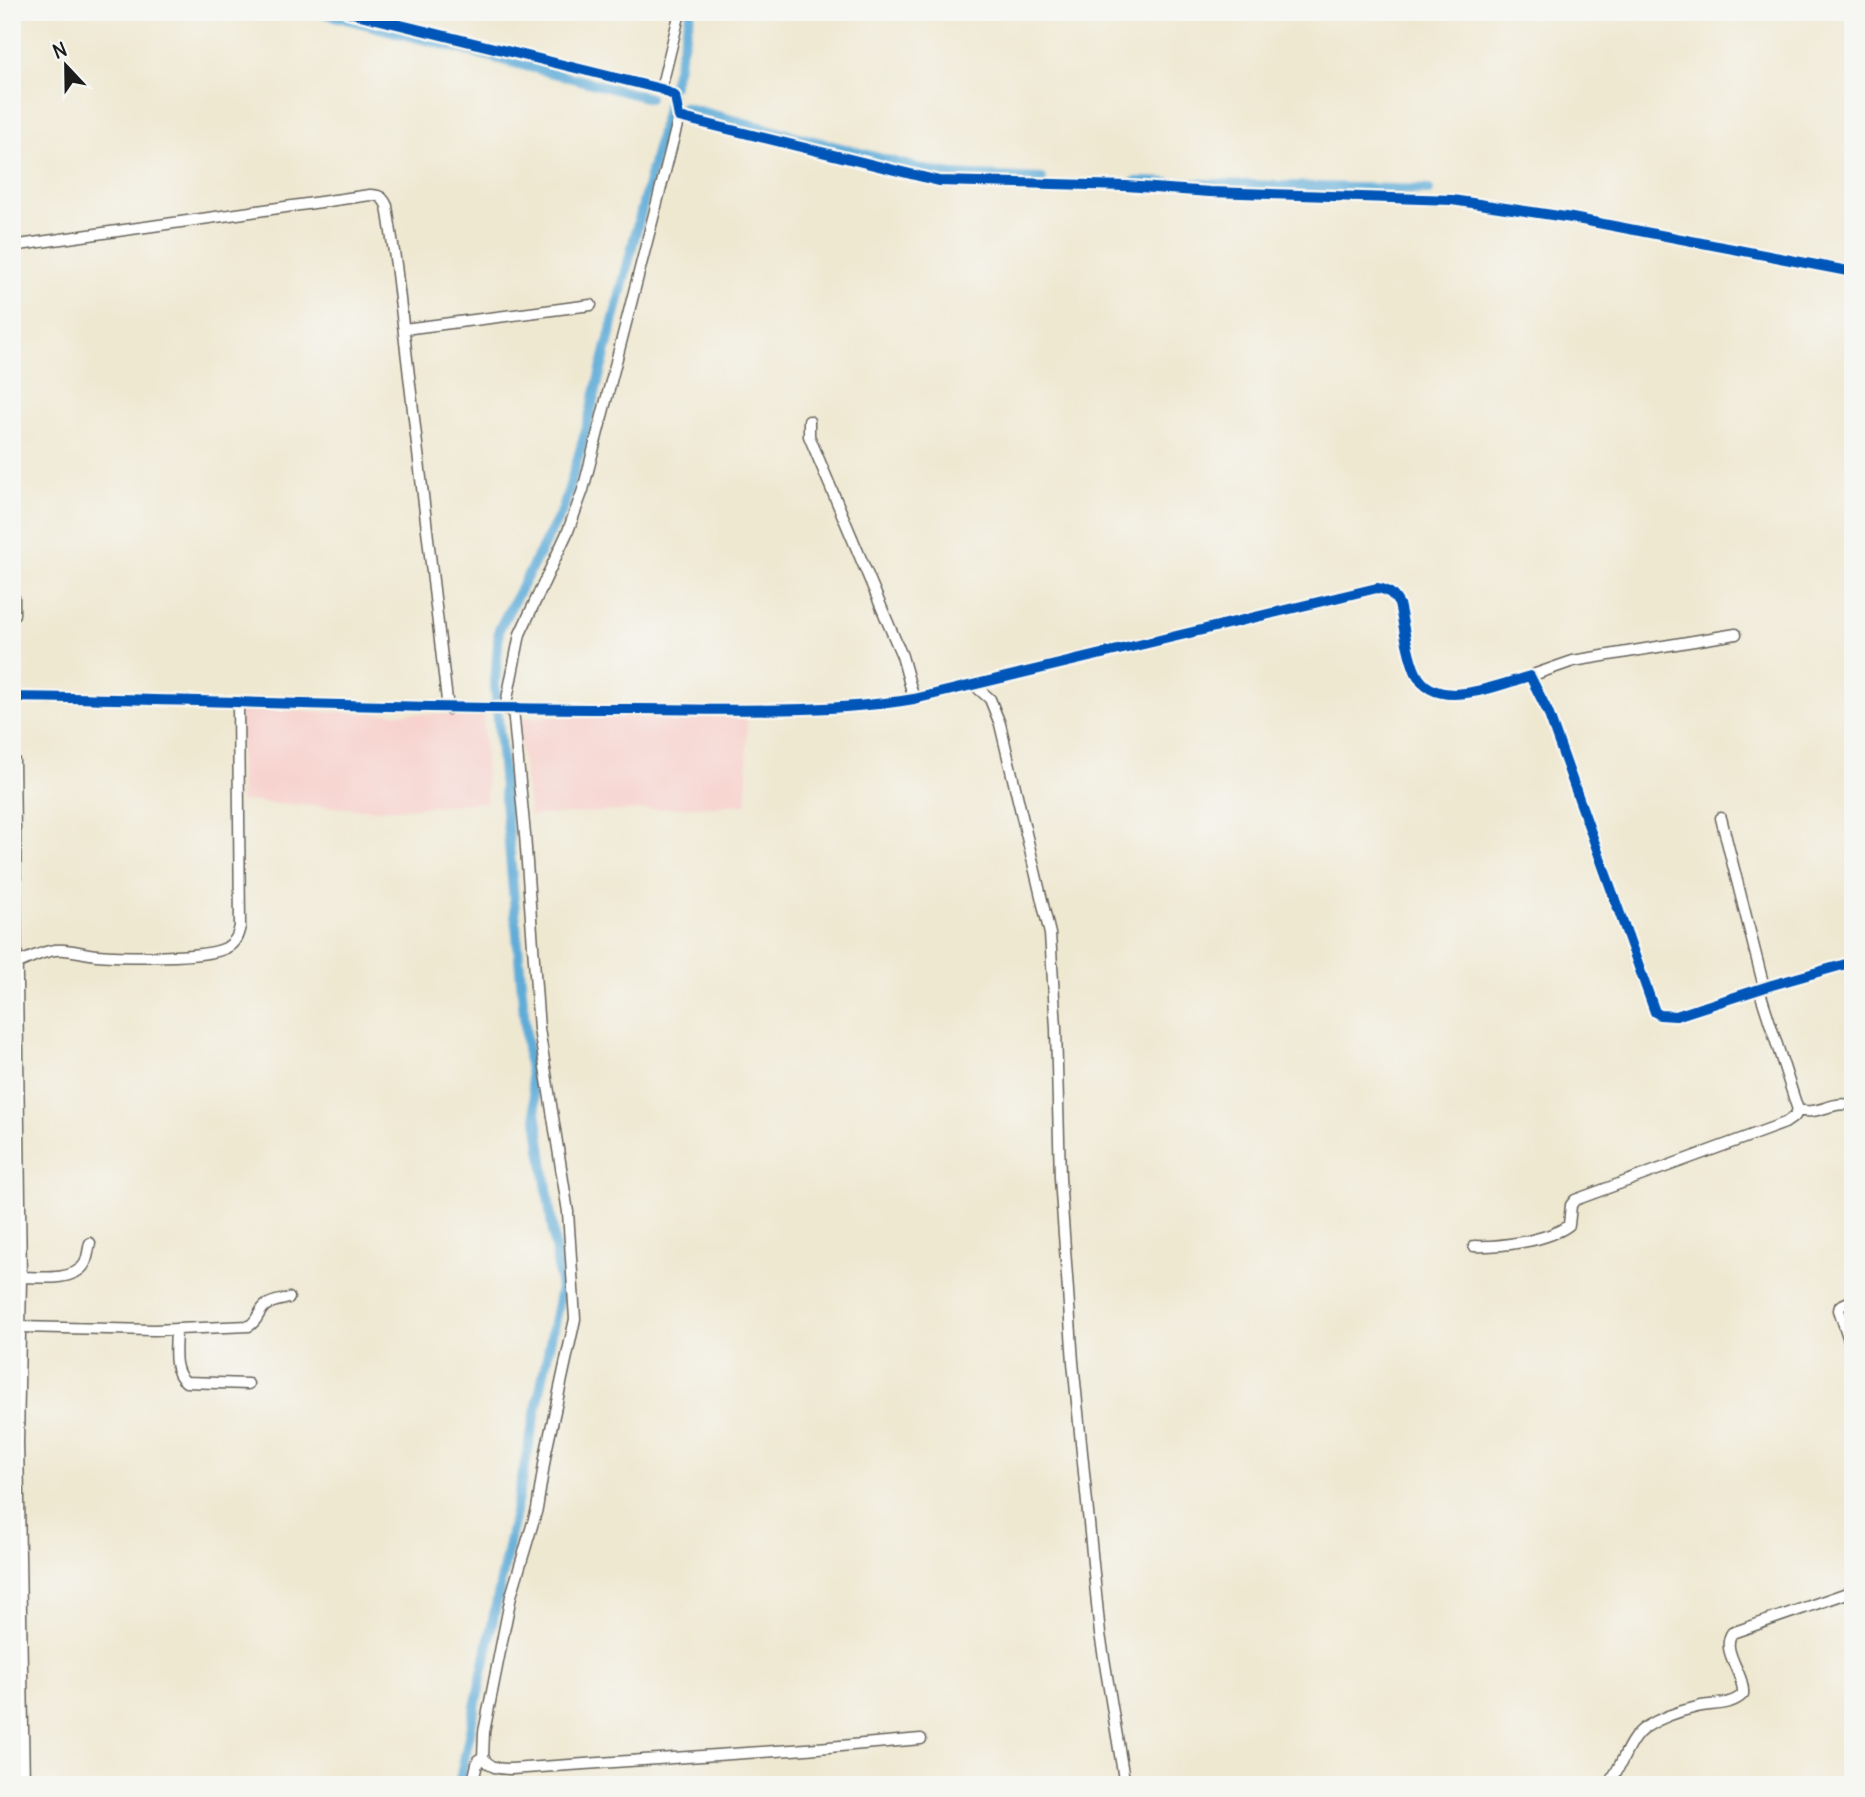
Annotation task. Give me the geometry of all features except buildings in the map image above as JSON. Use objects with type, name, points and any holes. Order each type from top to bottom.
[{"type":"main road","points":[[12,598],[12,614]]},
{"type":"main road","points":[[12,761],[16,1260],[19,1277],[15,1464],[22,1785]]},
{"type":"street","points":[[348,12],[661,89],[675,96],[679,117],[583,490],[568,531],[520,634],[507,709],[525,835],[539,1029],[568,1212],[575,1320],[546,1452],[537,1509],[511,1596],[484,1732],[483,1757],[490,1766],[512,1769],[921,1739]]},
{"type":"street","points":[[661,89],[680,12]]},
{"type":"street","points":[[679,117],[939,181],[1452,200],[1572,218],[1853,272]]},
{"type":"street","points":[[12,246],[379,195],[383,198],[387,206],[404,329],[448,709]]},
{"type":"street","points":[[404,329],[591,305]]},
{"type":"street","points":[[809,421],[809,436],[902,656],[914,699]]},
{"type":"street","points":[[12,697],[484,710],[816,708],[875,705],[914,699],[1377,588],[1386,590],[1399,604],[1414,670],[1421,682],[1430,691],[1446,695],[1463,694],[1573,661],[1736,635]]},
{"type":"street","points":[[1530,676],[1548,712],[1655,1012],[1667,1017],[1676,1016],[1853,962]]},
{"type":"street","points":[[990,699],[995,679]]},
{"type":"street","points":[[973,684],[990,699],[1000,724],[1050,934],[1060,1178],[1073,1362],[1100,1634],[1125,1785]]},
{"type":"street","points":[[14,965],[54,950],[97,955],[194,955],[226,948],[235,941],[240,926],[238,703]]},
{"type":"street","points":[[1474,1246],[1506,1246],[1557,1231],[1569,1225],[1571,1205],[1575,1200],[1785,1123],[1795,1116],[1798,1110],[1762,988],[1721,818]]},
{"type":"street","points":[[1798,1110],[1813,1112],[1843,1103],[1853,1105]]},
{"type":"street","points":[[19,1277],[75,1273],[86,1262],[90,1243]]},
{"type":"street","points":[[19,1327],[176,1329],[249,1326],[256,1321],[264,1306],[289,1298]]},
{"type":"street","points":[[1853,1300],[1840,1306],[1839,1310],[1853,1352]]},
{"type":"street","points":[[176,1329],[176,1367],[182,1380],[248,1384]]},
{"type":"street","points":[[1607,1785],[1630,1745],[1643,1729],[1688,1710],[1726,1704],[1742,1694],[1743,1686],[1728,1646],[1732,1633],[1853,1591]]},
{"type":"street","points":[[472,1785],[478,1760],[483,1757]]},
{"type":"shaded area","points":[[240,710],[483,715],[487,802],[380,810],[240,801]]},
{"type":"shaded area","points":[[747,716],[747,804],[530,816],[517,717]]},
{"type":"waterway","points":[[319,12],[649,98]]},
{"type":"waterway","points":[[673,85],[691,12]]},
{"type":"waterway","points":[[459,1785],[561,1289],[527,1048],[495,685],[499,629],[563,509],[584,437],[670,97]]},
{"type":"waterway","points":[[683,107],[933,172],[1042,179]]},
{"type":"waterway","points":[[1135,182],[1429,190]]},
{"type":"cycle path","points":[[348,12],[661,89],[675,96],[679,117],[939,181],[1452,200],[1572,218],[1853,272]]},
{"type":"cycle path","points":[[12,697],[482,708],[742,710],[845,707],[914,699],[1377,588],[1390,593],[1399,604],[1416,673],[1425,685],[1437,692],[1468,693],[1530,676],[1548,712],[1655,1012],[1676,1016],[1853,962]]}]
